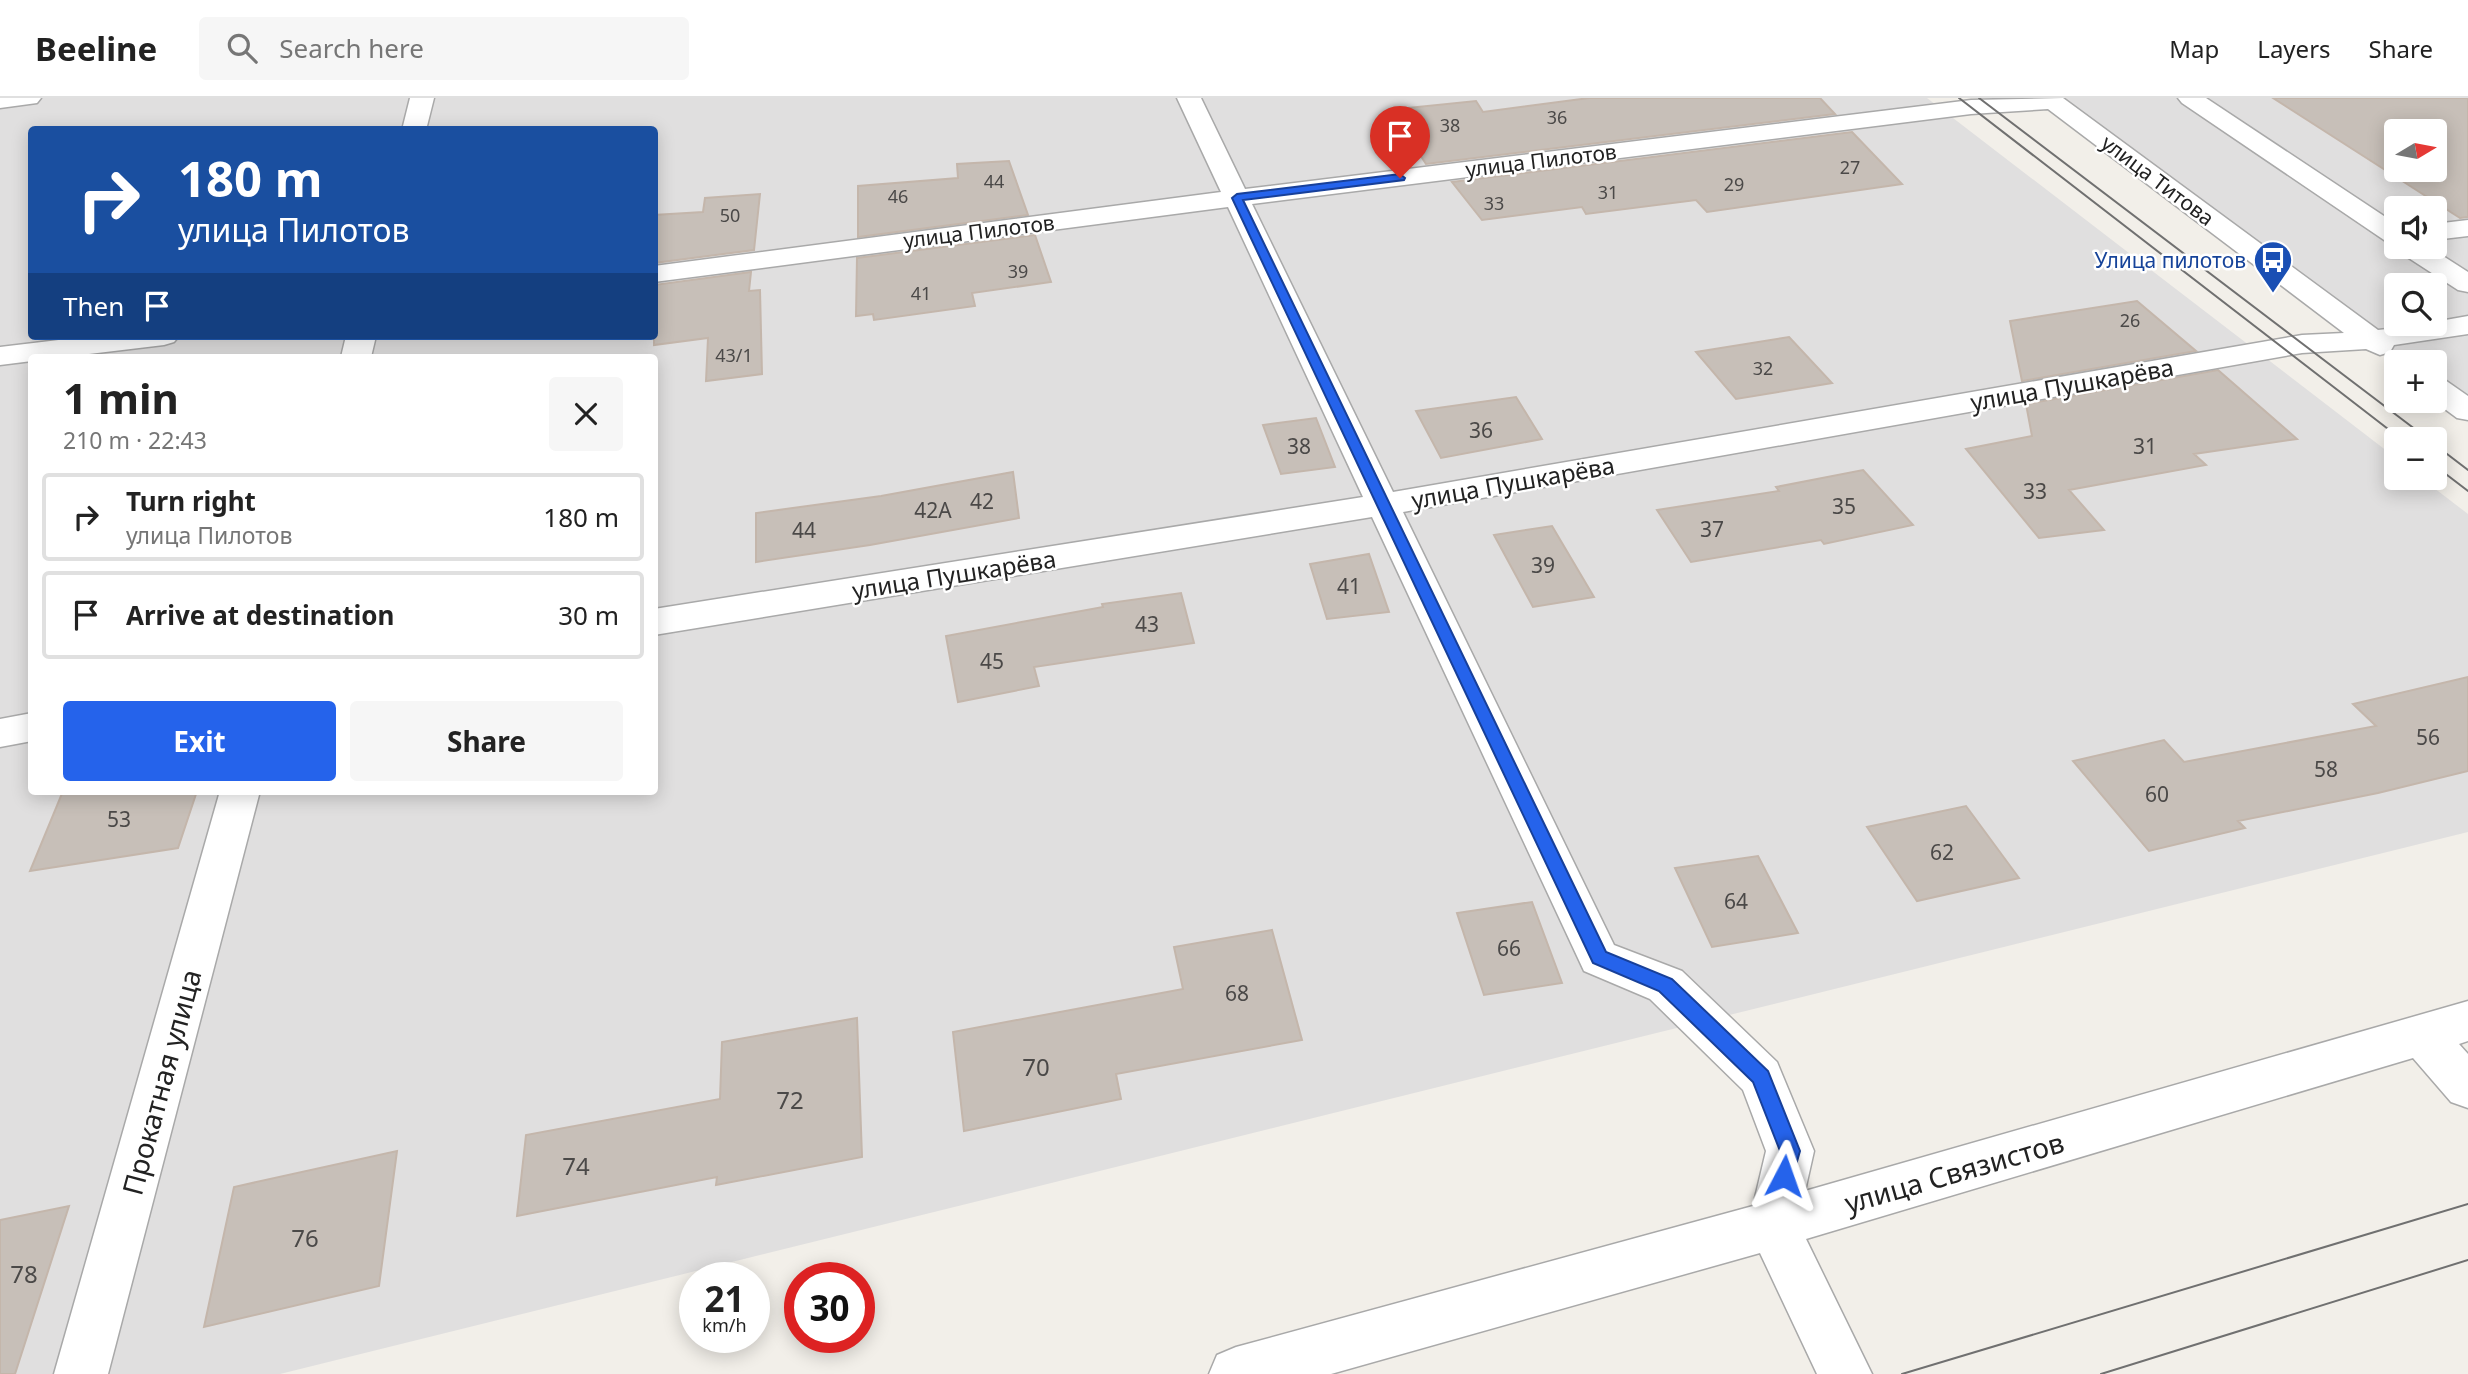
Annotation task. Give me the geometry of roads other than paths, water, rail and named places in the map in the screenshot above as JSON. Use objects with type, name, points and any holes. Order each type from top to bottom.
[{"type":"street","points":[[0,101],[29,98]]},
{"type":"street","points":[[415,126],[422,98]]},
{"type":"street","points":[[1189,98],[1599,958],[1666,985],[1761,1077],[1790,1151],[1773,1225],[1845,1374]]},
{"type":"street","points":[[2190,98],[2384,228]]},
{"type":"street","name":"улица Пилотов","points":[[658,273],[1237,198],[1980,106],[2051,100]]},
{"type":"street","name":"улица Титова","points":[[2051,100],[2386,350]]},
{"type":"street","points":[[2447,230],[2468,228]]},
{"type":"street","points":[[2429,259],[2468,284]]},
{"type":"street","name":"улица Пушкарёва","points":[[658,621],[1383,505],[2302,344],[2372,340],[2468,324]]},
{"type":"street","points":[[0,356],[131,340]]},
{"type":"street","points":[[2447,396],[2468,411]]},
{"type":"street","points":[[0,733],[28,728]]},
{"type":"street","name":"Прокатная улица","points":[[81,1374],[239,795]]},
{"type":"street","name":"улица Связистов","points":[[1236,1374],[1773,1225],[2468,1021]]},
{"type":"street","points":[[2422,1035],[2468,1087]]},
{"type":"tram line","points":[[1959,98],[2385,427]]},
{"type":"tram line","points":[[1979,98],[2412,427]]},
{"type":"tram line","points":[[2447,454],[2468,470]]},
{"type":"tram line","points":[[2447,475],[2468,491]]},
{"type":"tram line","points":[[1902,1374],[2468,1204]]},
{"type":"tram line","points":[[2101,1374],[2468,1260]]},
{"type":"place","name":"Улица пилотов","points":[[2273,294]]}]
